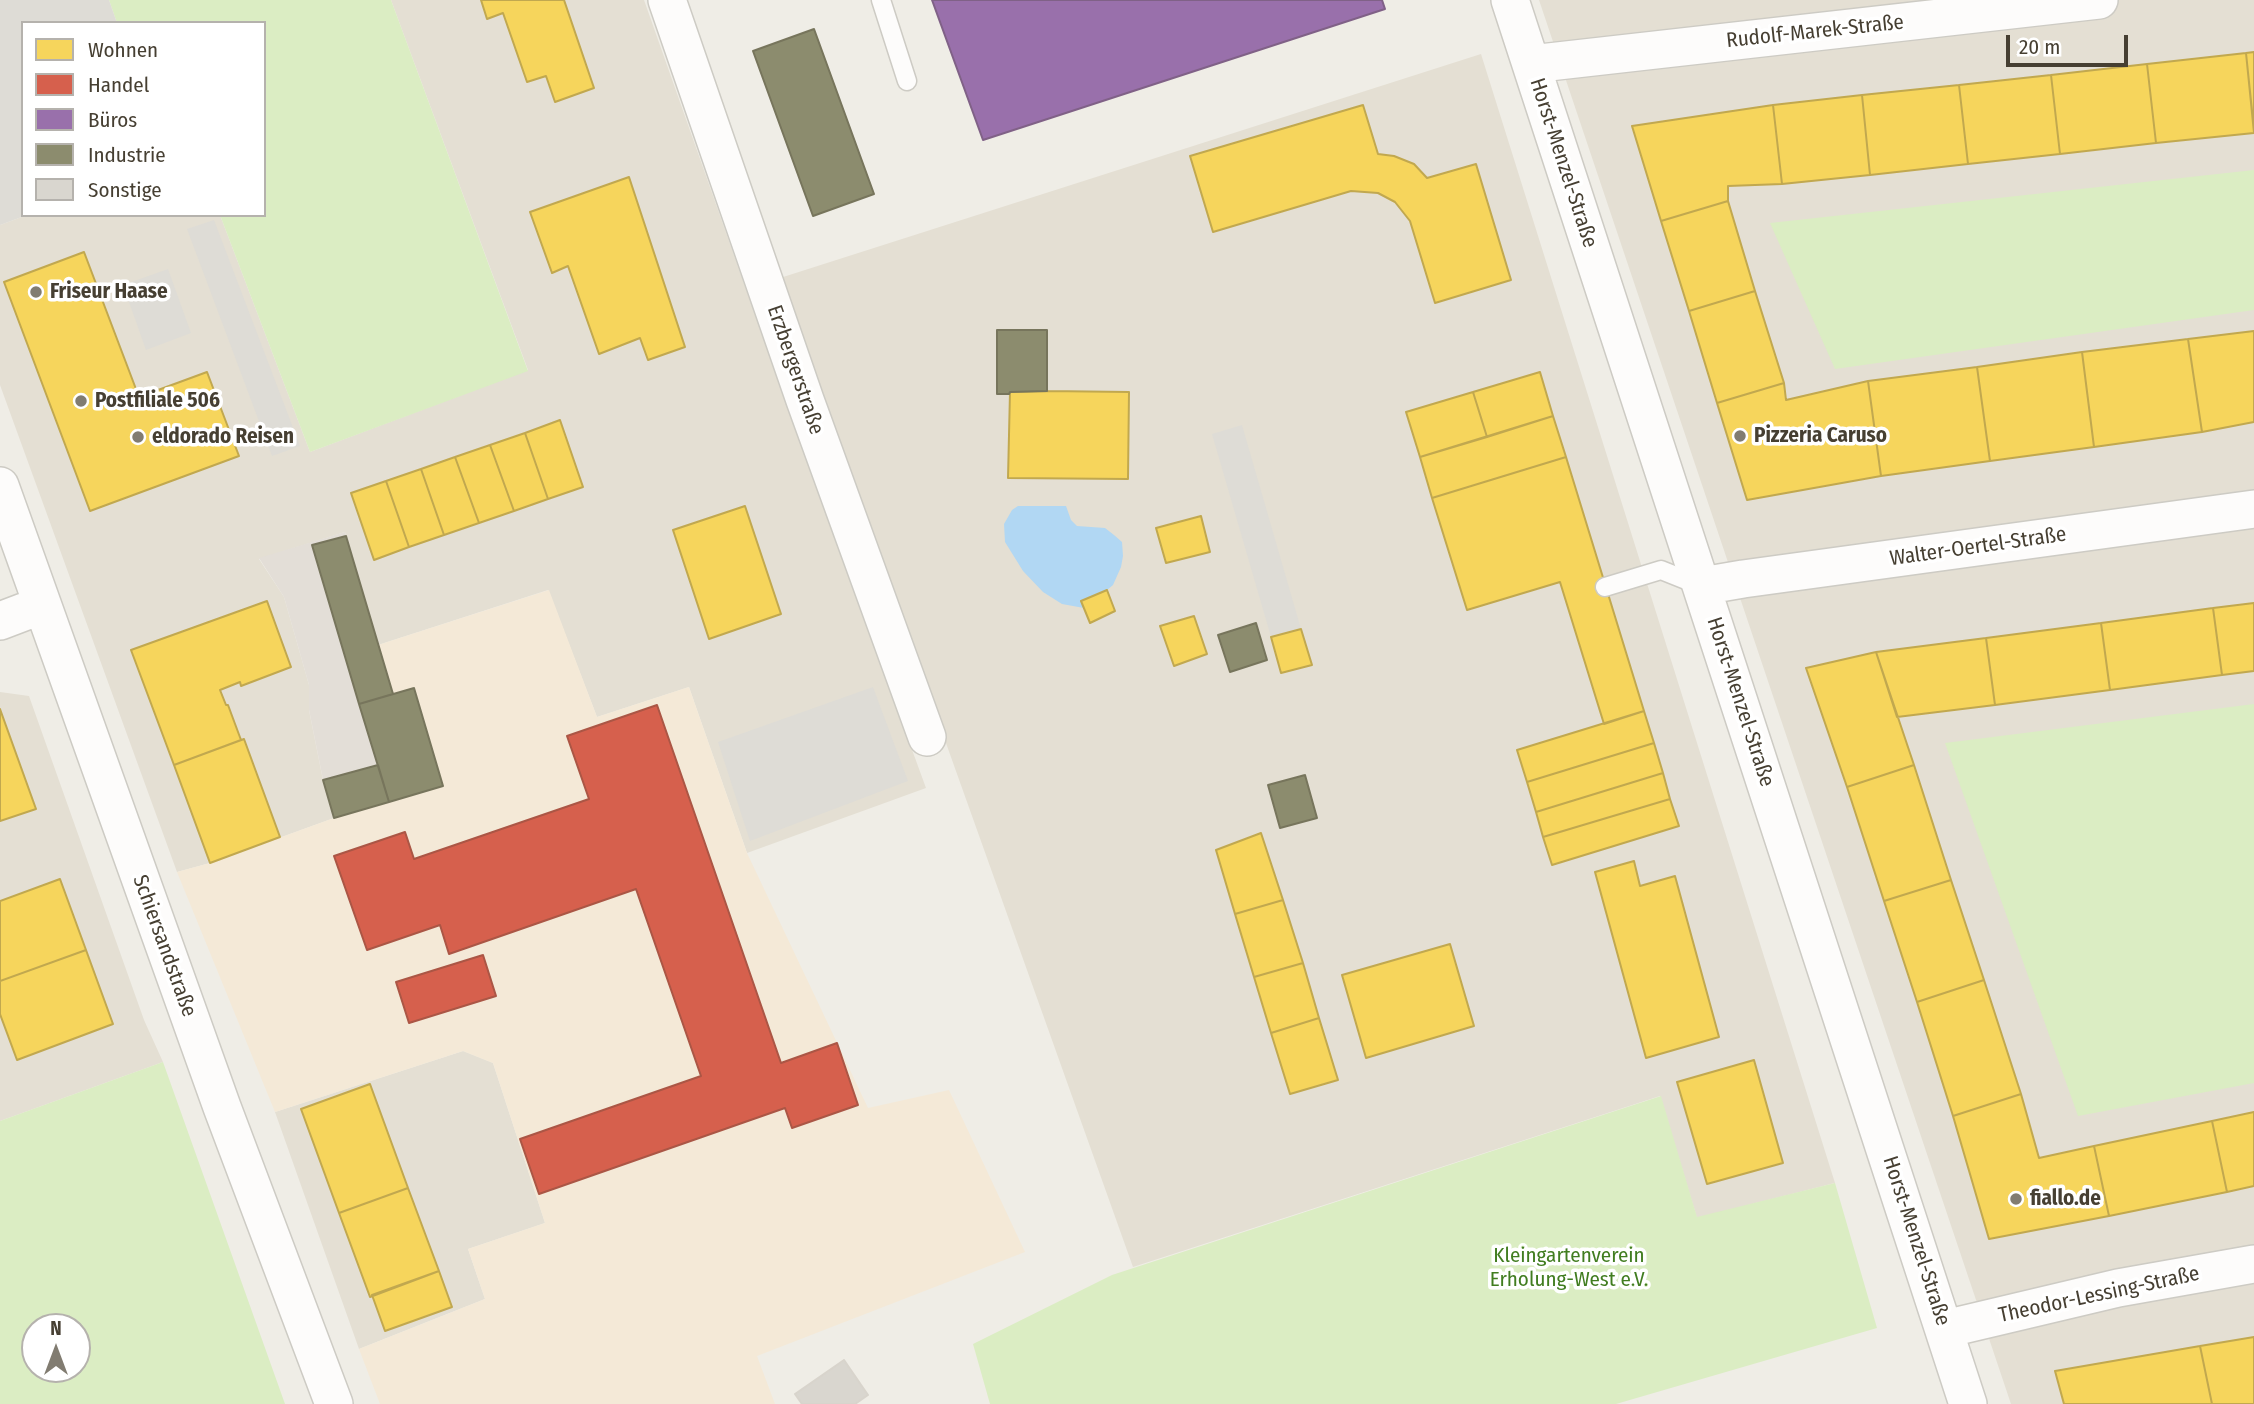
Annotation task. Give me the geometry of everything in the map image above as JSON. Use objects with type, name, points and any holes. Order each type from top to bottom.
[{"type":"street","name":"Erzbergerstraße","points":[[667,0],[805,400],[927,737]]},
{"type":"street","name":"Horst-Menzel-Straße","points":[[1510,0],[1968,1404]]},
{"type":"street","name":"Rudolf-Marek-Straße","points":[[1531,64],[2099,0]]},
{"type":"street","name":"Schiersandstraße","points":[[0,486],[222,1107],[334,1404]]},
{"type":"street","name":"Walter-Oertel-Straße","points":[[1702,586],[2254,509]]},
{"type":"street","points":[[0,621],[42,605]]},
{"type":"street","name":"Theodor-Lessing-Straße","points":[[1945,1329],[2118,1288],[2254,1264]]},
{"type":"lane","points":[[881,0],[907,81]]},
{"type":"lane","points":[[1605,587],[1661,570],[1702,586]]},
{"type":"shaded area","points":[[0,0],[109,0],[116,21],[21,21],[22,217],[0,225]]},
{"type":"shaded area","points":[[391,0],[644,0],[809,468],[926,788],[747,853],[689,687],[597,717],[548,590],[378,645],[345,532],[259,559],[284,597],[309,685],[309,710],[323,780],[334,818],[210,863],[177,872],[0,385],[0,225],[22,217],[221,217],[310,452],[528,370]]},
{"type":"shaded area","points":[[1539,0],[2254,0],[2254,1404],[2011,1404]]},
{"type":"shaded area","points":[[1481,54],[1835,1183],[1697,1218],[1660,1096],[1133,1267],[780,278]]},
{"type":"shaded area","points":[[214,220],[300,446],[272,456],[187,229]]},
{"type":"shaded area","points":[[168,269],[191,333],[146,350],[123,285]]},
{"type":"shaded area","points":[[1242,425],[1301,629],[1271,637],[1212,434]]},
{"type":"shaded area","points":[[345,532],[393,694],[360,704],[389,802],[334,818],[323,780],[309,710],[309,685],[284,597],[259,558]]},
{"type":"shaded area","points":[[549,590],[597,717],[689,687],[747,853],[868,1108],[949,1090],[1025,1252],[757,1356],[775,1404],[380,1404],[359,1349],[485,1299],[468,1249],[545,1223],[493,1063],[463,1051],[275,1112],[177,872],[388,802],[359,704],[378,645]]},
{"type":"shaded area","points":[[873,687],[908,781],[750,841],[718,742]]},
{"type":"shaded area","points":[[0,692],[29,696],[144,1020],[163,1062],[0,1121]]},
{"type":"shaded area","points":[[463,1051],[493,1063],[545,1223],[468,1249],[485,1299],[359,1349],[275,1112]]},
{"type":"green space","points":[[109,0],[391,0],[528,371],[310,452],[221,217],[266,217],[266,21],[116,21]]},
{"type":"green space","points":[[2254,170],[2254,310],[1835,369],[1770,223]]},
{"type":"green space","points":[[2254,704],[2254,1083],[2078,1116],[1945,743]]},
{"type":"green space","points":[[163,1062],[285,1404],[0,1404],[0,1121]]},
{"type":"green space","name":"Kleingartenverein Erholung-West e.V.","points":[[1661,1096],[1697,1217],[1835,1183],[1877,1328],[1616,1404],[990,1404],[973,1344],[1112,1275]]},
{"type":"water","points":[[1018,506],[1066,506],[1071,520],[1077,526],[1105,528],[1114,535],[1122,542],[1123,556],[1113,585],[1081,601],[1084,608],[1062,604],[1043,592],[1023,571],[1005,542],[1004,524],[1012,510]]},
{"type":"building: Wohnen","points":[[481,0],[564,0],[594,88],[555,102],[546,76],[527,82],[503,13],[487,19]]},
{"type":"building: Wohnen","points":[[2254,52],[2254,130],[2246,53]]},
{"type":"building: Wohnen","points":[[2246,53],[2254,133],[2156,143],[2147,64]]},
{"type":"building: Wohnen","points":[[2147,64],[2156,143],[2060,154],[2051,75]]},
{"type":"building: Wohnen","points":[[2051,75],[2060,154],[1968,164],[1959,85]]},
{"type":"building: Wohnen","points":[[1959,85],[1968,164],[1870,175],[1862,95]]},
{"type":"building: Wohnen","points":[[1862,95],[1870,175],[1782,184],[1773,105]]},
{"type":"building: Wohnen","points":[[1363,105],[1378,154],[1394,156],[1414,164],[1427,178],[1476,164],[1511,280],[1435,303],[1410,221],[1395,202],[1378,193],[1351,191],[1213,232],[1190,156]]},
{"type":"building: Wohnen","points":[[1773,105],[1782,184],[1728,186],[1728,201],[1661,221],[1632,126]]},
{"type":"building: Wohnen","points":[[629,177],[685,347],[648,360],[640,338],[599,354],[568,266],[552,273],[530,212]]},
{"type":"building: Wohnen","points":[[1728,201],[1755,291],[1689,311],[1661,221]]},
{"type":"building: Wohnen","points":[[84,252],[139,397],[207,372],[239,456],[90,511],[4,282]]},
{"type":"building: Wohnen","points":[[1755,291],[1784,383],[1717,403],[1689,311]]},
{"type":"building: Wohnen","points":[[2254,331],[2254,422],[2202,432],[2188,339]]},
{"type":"building: Wohnen","points":[[2188,339],[2202,432],[2094,447],[2082,352]]},
{"type":"building: Wohnen","points":[[2082,352],[2094,447],[1990,461],[1977,367]]},
{"type":"building: Wohnen","points":[[1977,367],[1990,461],[1881,476],[1868,381]]},
{"type":"building: Wohnen","points":[[1540,372],[1553,416],[1487,437],[1473,392]]},
{"type":"building: Wohnen","points":[[1868,381],[1881,476],[1747,500],[1717,403],[1784,383],[1786,400]]},
{"type":"building: Wohnen","points":[[1010,392],[1129,392],[1128,479],[1008,478]]},
{"type":"building: Wohnen","points":[[1473,392],[1487,437],[1420,457],[1406,412]]},
{"type":"building: Wohnen","points":[[1553,416],[1566,457],[1432,498],[1420,457]]},
{"type":"building: Wohnen","points":[[560,420],[583,487],[548,499],[525,433]]},
{"type":"building: Wohnen","points":[[525,433],[548,499],[514,511],[490,445]]},
{"type":"building: Wohnen","points":[[490,445],[514,511],[479,523],[455,457]]},
{"type":"building: Wohnen","points":[[455,457],[479,523],[444,535],[421,469]]},
{"type":"building: Wohnen","points":[[1566,457],[1644,711],[1604,724],[1560,582],[1467,610],[1432,498]]},
{"type":"building: Wohnen","points":[[421,469],[444,535],[409,547],[386,481]]},
{"type":"building: Wohnen","points":[[386,481],[409,547],[374,560],[351,493]]},
{"type":"building: Wohnen","points":[[745,506],[781,614],[709,639],[673,530]]},
{"type":"building: Wohnen","points":[[1201,516],[1210,552],[1166,563],[1156,528]]},
{"type":"building: Wohnen","points":[[1107,590],[1115,611],[1090,623],[1081,601]]},
{"type":"building: Wohnen","points":[[267,601],[291,667],[241,686],[240,682],[220,690],[241,740],[174,765],[131,650]]},
{"type":"building: Wohnen","points":[[2254,603],[2254,671],[2222,675],[2213,608]]},
{"type":"building: Wohnen","points":[[2213,608],[2222,675],[2110,690],[2101,623]]},
{"type":"building: Wohnen","points":[[1194,616],[1207,654],[1174,666],[1160,626]]},
{"type":"building: Wohnen","points":[[2101,623],[2110,690],[1995,705],[1986,638]]},
{"type":"building: Wohnen","points":[[1301,629],[1312,665],[1281,673],[1271,637]]},
{"type":"building: Wohnen","points":[[1986,638],[1995,705],[1897,717],[1876,652]]},
{"type":"building: Wohnen","points":[[1876,652],[1914,765],[1847,787],[1806,668]]},
{"type":"building: Wohnen","points":[[0,709],[36,809],[0,821]]},
{"type":"building: Wohnen","points":[[1644,711],[1654,743],[1527,782],[1517,750]]},
{"type":"building: Wohnen","points":[[244,739],[280,837],[210,863],[174,765]]},
{"type":"building: Wohnen","points":[[1654,743],[1663,773],[1536,812],[1527,782]]},
{"type":"building: Wohnen","points":[[1914,765],[1951,880],[1884,901],[1847,787]]},
{"type":"building: Wohnen","points":[[1663,773],[1670,799],[1543,837],[1536,812]]},
{"type":"building: Wohnen","points":[[1670,799],[1679,826],[1552,865],[1543,837]]},
{"type":"building: Wohnen","points":[[1261,833],[1283,900],[1235,914],[1216,850]]},
{"type":"building: Wohnen","points":[[1634,861],[1640,886],[1675,876],[1719,1037],[1646,1058],[1595,872]]},
{"type":"building: Wohnen","points":[[60,879],[86,950],[0,981],[0,901]]},
{"type":"building: Wohnen","points":[[1951,880],[1984,980],[1917,1002],[1884,901]]},
{"type":"building: Wohnen","points":[[1283,900],[1303,963],[1254,977],[1235,914]]},
{"type":"building: Wohnen","points":[[1450,944],[1474,1026],[1366,1058],[1342,975]]},
{"type":"building: Wohnen","points":[[86,950],[113,1024],[17,1060],[0,1014],[0,981]]},
{"type":"building: Wohnen","points":[[1303,963],[1319,1018],[1271,1033],[1254,977]]},
{"type":"building: Wohnen","points":[[1984,980],[2021,1094],[1953,1116],[1917,1002]]},
{"type":"building: Wohnen","points":[[1319,1018],[1338,1080],[1290,1094],[1271,1033]]},
{"type":"building: Wohnen","points":[[1754,1060],[1783,1163],[1707,1184],[1677,1082]]},
{"type":"building: Wohnen","points":[[370,1084],[408,1188],[339,1213],[301,1109]]},
{"type":"building: Wohnen","points":[[2021,1094],[2039,1158],[2094,1146],[2109,1216],[1989,1239],[1953,1116]]},
{"type":"building: Wohnen","points":[[2254,1112],[2254,1186],[2227,1192],[2212,1121]]},
{"type":"building: Wohnen","points":[[2212,1121],[2227,1192],[2109,1216],[2094,1146]]},
{"type":"building: Wohnen","points":[[408,1188],[439,1271],[370,1297],[339,1213]]},
{"type":"building: Wohnen","points":[[439,1271],[452,1307],[385,1331],[372,1295]]},
{"type":"building: Wohnen","points":[[2254,1337],[2254,1404],[2212,1404],[2200,1346]]},
{"type":"building: Wohnen","points":[[2200,1346],[2212,1404],[2064,1404],[2055,1371]]},
{"type":"building: Handel","points":[[657,705],[781,1063],[837,1043],[858,1105],[792,1128],[785,1108],[539,1194],[520,1139],[701,1076],[636,889],[449,954],[440,925],[367,950],[334,856],[405,832],[414,859],[589,799],[567,736]]},
{"type":"building: Handel","points":[[483,955],[496,996],[409,1023],[396,982]]},
{"type":"building: Büros","points":[[932,0],[1382,0],[1385,9],[983,140]]},
{"type":"building: Industrie","points":[[814,29],[874,194],[813,216],[753,51]]},
{"type":"building: Industrie","points":[[997,330],[1047,330],[1047,391],[997,394]]},
{"type":"building: Industrie","points":[[346,536],[393,694],[359,704],[312,545]]},
{"type":"building: Industrie","points":[[1256,623],[1267,660],[1230,672],[1218,635]]},
{"type":"building: Industrie","points":[[414,688],[443,786],[389,802],[359,704]]},
{"type":"building: Industrie","points":[[378,765],[389,802],[334,818],[323,780]]},
{"type":"building: Industrie","points":[[1305,775],[1317,818],[1280,828],[1268,785]]},
{"type":"building: Sonstige","points":[[844,1360],[868,1395],[855,1404],[802,1404],[795,1394]]},
{"type":"place","name":"Friseur Haase","points":[[36,292]]},
{"type":"place","name":"Postfiliale 506","points":[[81,401]]},
{"type":"place","name":"Pizzeria Caruso","points":[[1740,436]]},
{"type":"place","name":"eldorado Reisen","points":[[138,437]]},
{"type":"place","name":"fiallo.de","points":[[2016,1199]]}]
